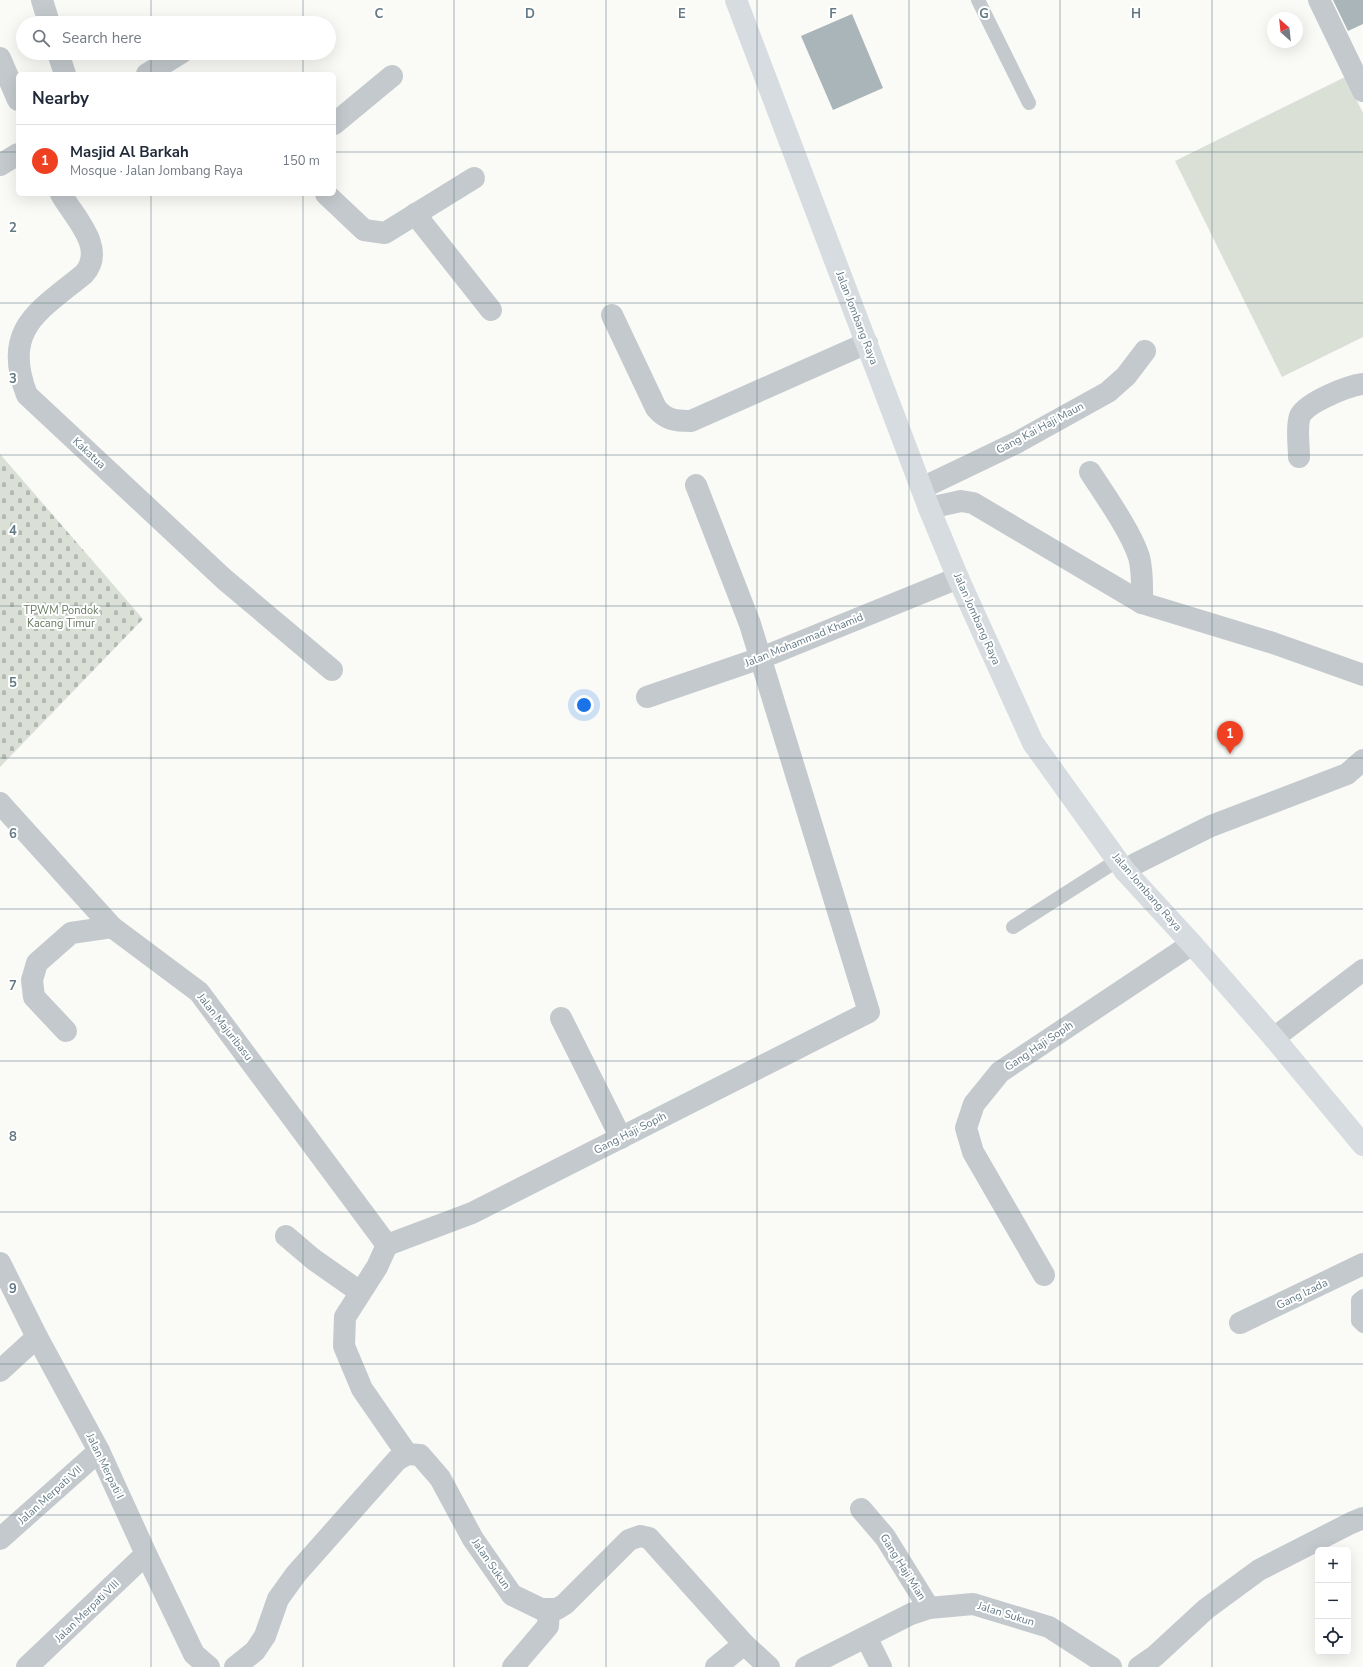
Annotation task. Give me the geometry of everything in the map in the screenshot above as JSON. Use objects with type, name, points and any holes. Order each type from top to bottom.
[{"type":"main road","name":"Jalan Jombang Raya","points":[[743,2],[867,343],[929,508],[958,578],[1033,743],[1121,866],[1192,944],[1274,1038],[1363,1146]]},
{"type":"street","points":[[42,0],[47,16]]},
{"type":"street","points":[[1319,0],[1363,91]]},
{"type":"street","points":[[0,58],[16,95]]},
{"type":"street","points":[[60,60],[64,72]]},
{"type":"street","points":[[150,72],[170,60]]},
{"type":"street","points":[[336,122],[392,76]]},
{"type":"street","points":[[0,165],[16,155]]},
{"type":"street","points":[[328,196],[364,230],[374,233],[385,233],[474,178]]},
{"type":"street","name":"Kakatua","points":[[62,196],[89,237],[92,256],[91,266],[84,274],[33,316],[24,332],[18,354],[20,377],[27,395],[224,579],[332,670]]},
{"type":"street","points":[[416,214],[491,310]]},
{"type":"street","points":[[612,314],[656,408],[662,416],[672,421],[691,421],[867,343]]},
{"type":"street","name":"Gang Kai Haji Maun","points":[[922,488],[1018,442],[1108,392],[1126,376],[1145,351]]},
{"type":"street","points":[[1299,457],[1300,417],[1305,409],[1341,390],[1363,384]]},
{"type":"street","points":[[1090,472],[1118,517],[1138,556],[1142,572],[1142,603]]},
{"type":"street","points":[[696,485],[750,624],[761,658]]},
{"type":"street","points":[[929,508],[961,501],[973,502],[1142,603],[1273,643],[1363,675]]},
{"type":"street","name":"Jalan Mohammad Khamid","points":[[647,697],[761,658],[958,578]]},
{"type":"street","name":"Gang Haji Sopih","points":[[387,1245],[472,1213],[869,1012],[761,658]]},
{"type":"street","points":[[1121,866],[1137,862],[1211,826],[1347,774],[1363,760]]},
{"type":"street","name":"Jalan Majuribasu","points":[[0,803],[112,927],[199,992],[387,1245]]},
{"type":"street","points":[[66,1031],[34,997],[32,980],[37,963],[71,933],[112,927]]},
{"type":"street","name":"Gang Haji Sopih","points":[[1044,1275],[973,1152],[966,1128],[974,1104],[1000,1072],[1192,944]]},
{"type":"street","points":[[1274,1038],[1363,970]]},
{"type":"street","points":[[561,1018],[621,1138]]},
{"type":"street","points":[[286,1236],[313,1258],[360,1292]]},
{"type":"street","points":[[235,1667],[255,1651],[265,1636],[278,1599],[296,1574],[397,1460],[407,1454],[362,1388],[344,1346],[345,1317],[377,1267],[387,1245]]},
{"type":"street","name":"Jalan Merpati I","points":[[0,1263],[37,1337],[99,1451],[194,1654],[209,1667]]},
{"type":"street","name":"Gang Izada","points":[[1240,1323],[1363,1264]]},
{"type":"street","points":[[0,1371],[37,1337]]},
{"type":"street","name":"Jalan Merpati VII","points":[[0,1540],[99,1451]]},
{"type":"street","name":"Jalan Sukun","points":[[407,1454],[420,1455],[440,1478],[473,1539],[512,1594],[541,1609],[550,1610]]},
{"type":"street","name":"Gang Haji Mian","points":[[860,1508],[885,1537],[929,1608]]},
{"type":"street","points":[[1139,1667],[1155,1656],[1206,1609],[1259,1570],[1351,1522],[1363,1518]]},
{"type":"street","points":[[513,1667],[548,1626],[550,1610],[558,1609],[565,1604],[629,1540],[640,1536],[648,1538],[659,1548],[744,1644],[769,1667]]},
{"type":"street","name":"Jalan Merpati VIII","points":[[27,1667],[146,1554]]},
{"type":"street","name":"Jalan Sukun","points":[[806,1667],[911,1614],[929,1608],[973,1604],[1049,1627],[1111,1667]]},
{"type":"street","points":[[866,1637],[881,1667]]},
{"type":"street","points":[[716,1667],[744,1644]]},
{"type":"lane","points":[[978,0],[1029,103]]},
{"type":"lane","points":[[1013,927],[1121,866]]},
{"type":"lane","points":[[1363,1296],[1358,1300],[1358,1321],[1363,1326]]},
{"type":"green space","points":[[1345,77],[1363,113],[1363,337],[1282,377],[1175,161]]},
{"type":"green space","name":"TPWM Pondok Kacang Timur","points":[[0,454],[143,619],[0,767]]},
{"type":"building","points":[[1333,0],[1363,0],[1363,24],[1348,31]]},
{"type":"building","points":[[852,14],[883,88],[833,110],[801,36]]},
{"type":"place","name":"Masjid Al Barkah","points":[[1230,754]]}]
